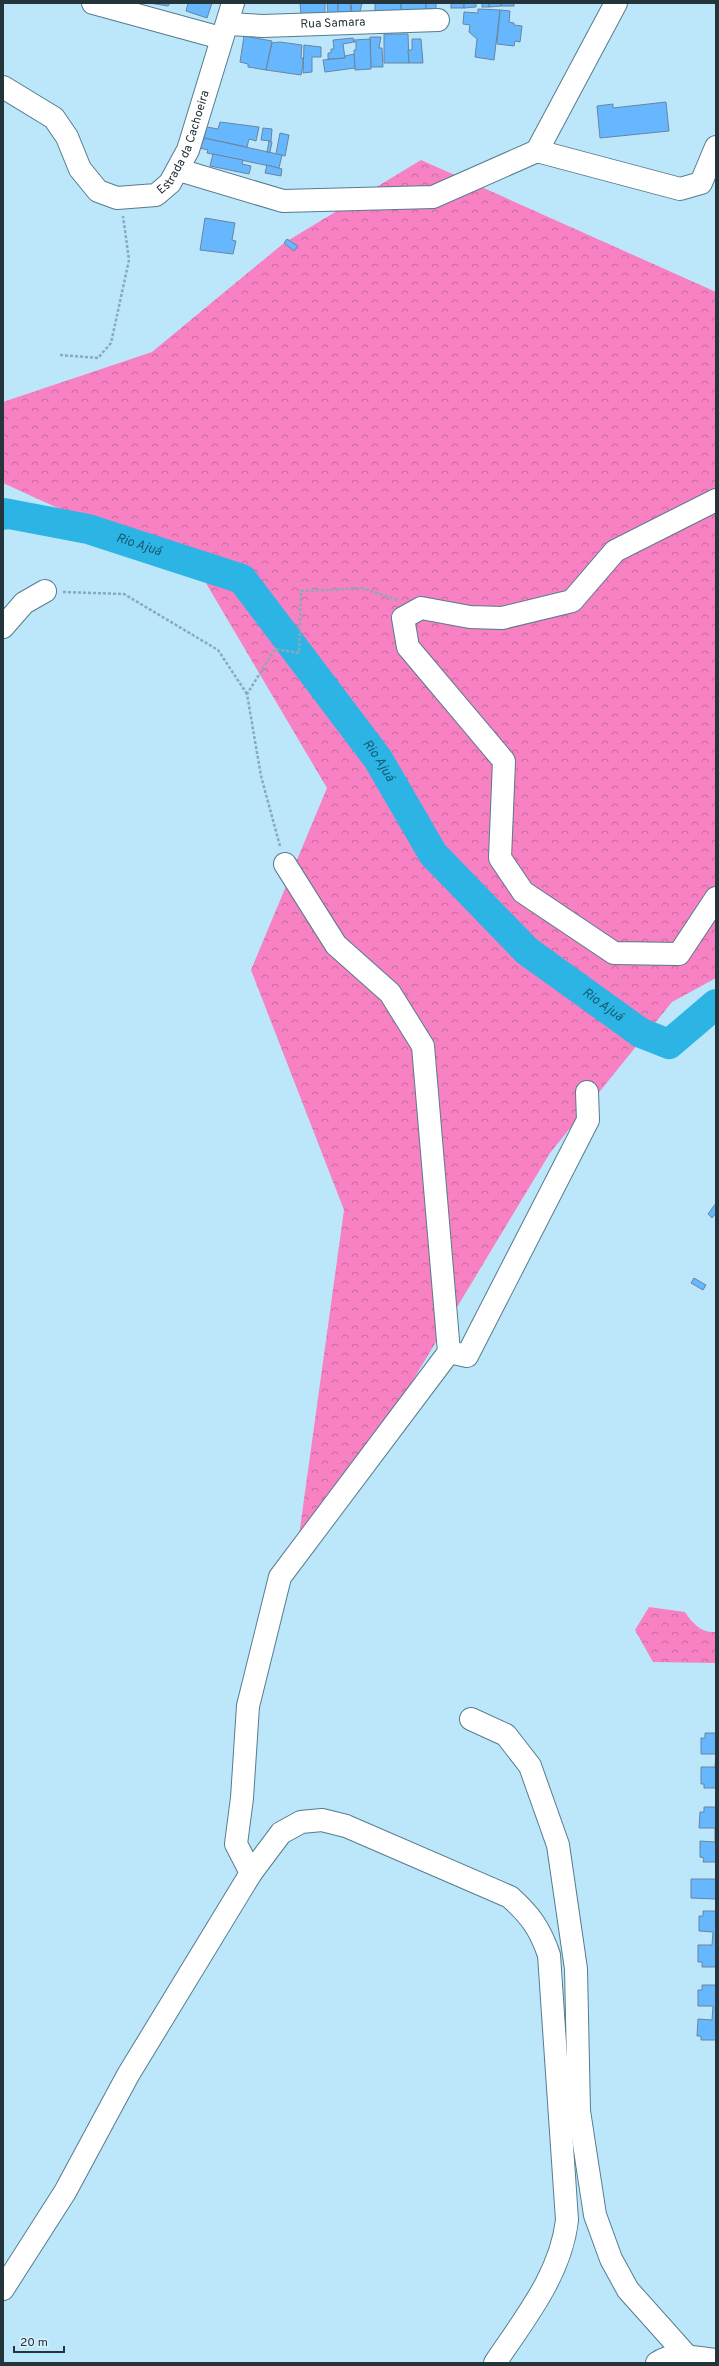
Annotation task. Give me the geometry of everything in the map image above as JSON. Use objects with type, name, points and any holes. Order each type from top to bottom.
[{"type":"street","name":"Rua Samara","points":[[93,3],[224,31],[271,26],[438,20]]},
{"type":"street","name":"Estrada da Cachoeira","points":[[3,87],[54,118],[67,137],[80,169],[98,191],[120,198],[156,195],[170,183],[179,170],[202,108],[233,3]]},
{"type":"street","points":[[537,151],[616,3]]},
{"type":"street","points":[[179,170],[283,201],[433,196],[537,151],[680,189],[702,183],[716,147]]},
{"type":"street","points":[[716,500],[615,552],[572,601],[502,618],[470,616],[421,608],[403,618],[408,647],[504,761],[500,858],[523,892],[614,953],[679,954],[716,898]]},
{"type":"street","points":[[3,627],[24,603],[45,591]]},
{"type":"street","points":[[251,1873],[236,1844],[242,1798],[248,1706],[280,1577],[449,1352],[423,1046],[390,993],[336,945],[285,864]]},
{"type":"street","points":[[449,1352],[467,1356],[588,1120],[587,1092]]},
{"type":"street","points":[[471,1719],[506,1735],[530,1766],[558,1845],[576,1969],[579,2111],[595,2215],[611,2259],[628,2290],[687,2356]]},
{"type":"street","points":[[3,2289],[65,2192],[128,2075],[251,1873],[281,1833],[301,1822],[322,1820],[346,1826],[510,1897],[527,1912],[541,1932],[550,1955],[567,2220],[565,2240],[558,2262],[544,2288],[495,2363]]},
{"type":"street","points":[[657,2363],[669,2358],[687,2356],[716,2360]]},
{"type":"path","points":[[60,355],[98,358],[111,343],[129,260],[120,198]]},
{"type":"path","points":[[247,694],[276,650],[299,653],[300,591],[362,588],[421,608]]},
{"type":"path","points":[[45,591],[124,594],[218,650],[247,694],[261,776],[285,864]]},
{"type":"green space","points":[[421,160],[716,292],[716,978],[672,1002],[550,1153],[293,1579],[344,1210],[251,970],[327,788],[200,573],[3,483],[3,402],[152,352],[284,243]]},
{"type":"green space","points":[[649,1607],[685,1612],[698,1627],[706,1631],[716,1632],[716,1663],[653,1662],[635,1630]]},
{"type":"building","points":[[149,3],[170,3],[168,6]]},
{"type":"building","points":[[188,3],[212,3],[207,18],[186,11]]},
{"type":"building","points":[[300,3],[325,3],[325,14],[301,15]]},
{"type":"building","points":[[327,3],[338,3],[338,14],[328,14]]},
{"type":"building","points":[[338,3],[350,3],[351,13],[338,14]]},
{"type":"building","points":[[351,3],[362,3],[360,12],[352,13]]},
{"type":"building","points":[[375,3],[401,3],[401,11],[375,12]]},
{"type":"building","points":[[401,3],[426,3],[426,9],[401,11]]},
{"type":"building","points":[[426,3],[436,3],[436,9],[426,9]]},
{"type":"building","points":[[451,3],[464,3],[464,8],[451,8]]},
{"type":"building","points":[[464,3],[476,3],[476,7],[464,8]]},
{"type":"building","points":[[482,3],[489,3],[489,7],[482,7]]},
{"type":"building","points":[[489,3],[501,3],[501,6],[489,7]]},
{"type":"building","points":[[501,3],[514,3],[514,6],[501,6]]},
{"type":"building","points":[[478,9],[500,10],[494,60],[475,57],[477,39],[469,32],[470,25],[463,24],[464,12],[478,13]]},
{"type":"building","points":[[500,10],[510,11],[509,22],[514,23],[514,25],[522,26],[520,42],[515,41],[514,46],[497,44]]},
{"type":"building","points":[[384,34],[408,34],[409,63],[384,63]]},
{"type":"building","points":[[244,36],[272,41],[266,70],[248,67],[248,64],[240,62]]},
{"type":"building","points":[[370,37],[381,37],[379,48],[382,48],[383,67],[371,67]]},
{"type":"building","points":[[353,38],[354,42],[343,44],[345,58],[328,59],[328,53],[331,53],[331,49],[334,49],[333,40]]},
{"type":"building","points":[[370,39],[371,69],[355,70],[354,50],[356,50],[356,42],[354,42],[354,40]]},
{"type":"building","points":[[412,39],[421,39],[423,63],[409,63],[408,50],[412,50]]},
{"type":"building","points":[[280,42],[302,45],[301,58],[303,58],[303,65],[301,75],[266,70],[272,43]]},
{"type":"building","points":[[304,45],[321,47],[321,57],[312,57],[312,72],[303,73]]},
{"type":"building","points":[[354,54],[355,68],[325,72],[323,60],[345,58],[345,56]]},
{"type":"building","points":[[666,102],[669,131],[600,138],[597,106],[613,104],[613,108]]},
{"type":"building","points":[[220,122],[259,127],[256,141],[249,139],[247,147],[204,138],[207,127],[218,129]]},
{"type":"building","points":[[263,128],[272,129],[271,141],[261,140]]},
{"type":"building","points":[[280,133],[289,135],[285,156],[276,154]]},
{"type":"building","points":[[204,138],[282,155],[279,168],[207,153],[208,150],[200,148]]},
{"type":"building","points":[[269,141],[272,142],[270,152],[267,152]]},
{"type":"building","points":[[213,154],[243,160],[242,164],[251,166],[249,174],[210,166]]},
{"type":"building","points":[[267,165],[282,169],[281,176],[265,173]]},
{"type":"building","points":[[205,218],[235,223],[232,240],[236,241],[233,254],[200,250]]},
{"type":"building","points":[[287,239],[298,246],[294,251],[284,243]]},
{"type":"building","points":[[716,1203],[716,1213],[712,1218],[708,1214]]},
{"type":"building","points":[[694,1278],[706,1285],[703,1290],[691,1283]]},
{"type":"building","points":[[705,1733],[716,1733],[716,1754],[701,1754],[701,1738],[705,1738]]},
{"type":"building","points":[[716,1754],[716,1788],[704,1788],[704,1784],[701,1784],[701,1767],[715,1767]]},
{"type":"building","points":[[704,1807],[716,1807],[716,1862],[703,1862],[704,1858],[700,1857],[700,1841],[715,1842],[715,1828],[699,1828],[700,1812],[704,1812]]},
{"type":"building","points":[[691,1879],[716,1879],[716,1899],[691,1898]]},
{"type":"building","points":[[703,1911],[716,1911],[716,1967],[702,1967],[702,1962],[698,1962],[698,1945],[712,1945],[713,1932],[699,1931],[699,1916],[703,1916]]},
{"type":"building","points":[[702,1985],[716,1985],[716,2040],[701,2040],[701,2036],[697,2036],[698,2019],[712,2020],[713,2006],[698,2006],[698,1990],[702,1990]]},
{"type":"waterway","name":"Rio Ajuá","points":[[3,515],[4,513],[88,529],[242,579],[378,759],[433,854],[527,951],[641,1033],[669,1044],[716,1004]]}]
